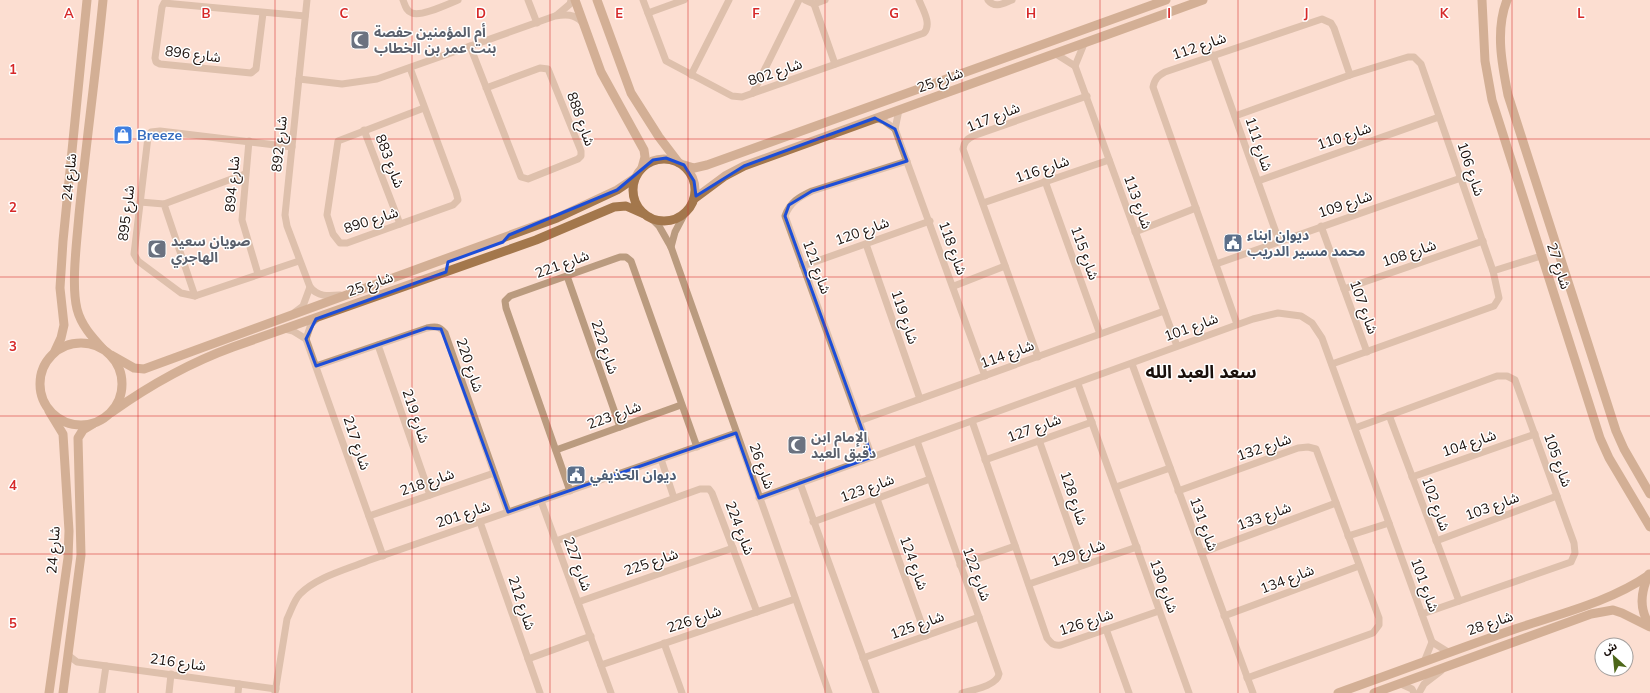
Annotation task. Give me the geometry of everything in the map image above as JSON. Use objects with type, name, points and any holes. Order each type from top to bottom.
[{"type":"street","name":"شارع 24","points":[[55,351],[61,338],[64,325],[60,288],[64,219],[88,0]]},
{"type":"street","name":"شارع 24","points":[[103,0],[81,194],[75,289],[77,308],[82,322],[89,334],[107,352]]},
{"type":"street","name":"شارع 892","points":[[307,0],[285,215],[299,261],[310,287]]},
{"type":"street","points":[[403,0],[407,10],[412,13],[420,14],[458,0]]},
{"type":"street","points":[[528,0],[537,23]]},
{"type":"street","points":[[555,16],[570,4],[571,0]]},
{"type":"street","points":[[575,0],[602,72],[644,150],[645,157],[642,168]]},
{"type":"street","points":[[596,0],[631,93],[659,137],[690,172],[694,180],[696,190],[694,199],[674,232],[672,247]]},
{"type":"street","name":"شارع 802","points":[[643,0],[666,61],[732,96],[742,97],[924,33],[928,24],[919,0]]},
{"type":"street","points":[[648,13],[684,0]]},
{"type":"street","points":[[691,74],[729,0]]},
{"type":"street","points":[[753,93],[799,0]]},
{"type":"street","points":[[805,0],[814,4],[825,0]]},
{"type":"street","points":[[988,0],[991,4],[996,5],[1012,0]]},
{"type":"street","name":"شارع 25","points":[[681,163],[694,168],[707,165],[1166,0]]},
{"type":"street","name":"شارع 25","points":[[694,199],[724,176],[744,166],[1203,0]]},
{"type":"street","name":"شارع 27","points":[[1482,0],[1483,39],[1487,79],[1502,134],[1600,438],[1609,458],[1650,527]]},
{"type":"street","name":"شارع 27","points":[[1507,0],[1504,8],[1501,34],[1504,73],[1510,102],[1616,430],[1624,449],[1650,494]]},
{"type":"street","name":"شارع 896","points":[[263,13],[256,69],[251,73],[160,64],[156,62],[155,58],[162,7],[164,3],[305,16]]},
{"type":"street","points":[[814,4],[835,64]]},
{"type":"street","points":[[1136,11],[1140,17],[1139,23]]},
{"type":"street","points":[[299,79],[342,84],[377,79],[555,16],[567,14],[577,17],[585,26]]},
{"type":"street","name":"شارع 112","points":[[1237,324],[1153,87],[1157,76],[1213,55],[1322,19],[1327,20],[1334,28],[1350,75]]},
{"type":"street","points":[[1056,54],[1069,60],[1075,66],[1084,44]]},
{"type":"street","name":"شارع 888","points":[[470,46],[486,88],[520,175],[522,178],[528,179],[582,156],[548,69],[540,68],[486,88]]},
{"type":"street","name":"شارع 111","points":[[1213,55],[1279,242]]},
{"type":"street","name":"شارع 106","points":[[1235,116],[1350,75],[1414,57],[1420,64],[1483,241],[1493,271],[1499,298],[1494,306],[1332,364]]},
{"type":"street","name":"شارع 113","points":[[1075,66],[1177,346]]},
{"type":"street","name":"شارع 890","points":[[410,68],[458,198],[453,205],[347,243],[338,241],[333,234],[327,214],[337,144],[341,139],[424,108]]},
{"type":"street","name":"شارع 117","points":[[1038,357],[963,149],[966,140],[973,136],[1087,96]]},
{"type":"street","points":[[875,118],[884,121],[895,129],[899,110]]},
{"type":"street","name":"شارع 110","points":[[1258,181],[1439,117]]},
{"type":"street","name":"شارع 118","points":[[895,129],[954,286],[985,376]]},
{"type":"street","name":"شارع 895","points":[[195,296],[181,293],[136,258],[134,251],[148,137],[151,132],[160,130],[292,147]]},
{"type":"street","name":"شارع 883","points":[[364,130],[400,224]]},
{"type":"street","name":"شارع 894","points":[[249,142],[242,220],[258,274]]},
{"type":"street","points":[[681,163],[666,158],[653,160],[642,168],[635,178],[633,191],[636,204],[647,216],[659,220],[668,220],[685,213]]},
{"type":"street","name":"شارع 116","points":[[983,203],[1109,160]]},
{"type":"street","name":"شارع 121","points":[[872,457],[785,216],[789,205],[799,197],[812,191],[907,161]]},
{"type":"street","points":[[140,202],[164,204],[245,174]]},
{"type":"street","name":"شارع 25","points":[[107,352],[134,368],[144,369],[345,294],[557,218],[617,190],[635,178]]},
{"type":"street","name":"شارع 109","points":[[1216,264],[1461,178]]},
{"type":"street","name":"شارع 115","points":[[1045,181],[1100,334]]},
{"type":"street","points":[[164,204],[195,296],[299,261]]},
{"type":"street","name":"شارع 25","points":[[112,412],[162,379],[200,360],[536,240],[614,207],[626,206],[647,216]]},
{"type":"street","points":[[1135,232],[1196,208]]},
{"type":"street","name":"شارع 26","points":[[647,216],[659,226],[672,247],[736,433],[829,693]]},
{"type":"street","name":"شارع 120","points":[[803,266],[930,221]]},
{"type":"street","name":"شارع 107","points":[[1321,226],[1367,352]]},
{"type":"street","points":[[449,271],[446,267],[448,262],[503,242],[509,236]]},
{"type":"street","name":"شارع 108","points":[[1344,289],[1483,241]]},
{"type":"street","name":"شارع 119","points":[[866,244],[920,399]]},
{"type":"street","points":[[1493,271],[1541,256]]},
{"type":"street","name":"شارع 221","points":[[570,491],[505,301],[510,296],[620,257],[629,258],[697,447]]},
{"type":"street","points":[[954,286],[1006,266]]},
{"type":"street","name":"شارع 222","points":[[566,276],[620,427]]},
{"type":"street","points":[[285,329],[293,331],[306,339],[311,324],[316,319],[324,313],[350,301],[345,294],[327,296],[315,294],[310,287]]},
{"type":"street","points":[[290,315],[303,306],[310,287]]},
{"type":"street","name":"شارع 114","points":[[859,421],[1164,310]]},
{"type":"street","name":"شارع 101","points":[[759,498],[1078,384],[1237,324],[1278,313],[1301,316],[1312,323],[1320,333],[1432,642]]},
{"type":"street","name":"شارع 220","points":[[316,366],[433,326],[441,329],[445,333],[508,512]]},
{"type":"street","name":"شارع 217","points":[[306,339],[383,556]]},
{"type":"street","points":[[79,342],[92,344],[107,352],[118,365],[122,377],[120,395],[112,412],[93,424],[81,426],[69,424],[58,419],[49,411],[42,400],[39,387],[40,373],[46,361],[55,351],[66,345],[79,342]]},
{"type":"street","name":"شارع 219","points":[[378,345],[430,495]]},
{"type":"street","name":"شارع 131","points":[[1132,364],[1253,693]]},
{"type":"street","name":"شارع 105","points":[[1355,428],[1497,376],[1508,376],[1515,380],[1535,434],[1574,543],[1575,553],[1571,562],[1422,614]]},
{"type":"street","name":"شارع 130","points":[[1078,384],[1189,693]]},
{"type":"street","name":"شارع 223","points":[[556,450],[681,405]]},
{"type":"street","name":"شارع 24","points":[[49,411],[58,423],[63,434],[69,532],[68,558],[49,693]]},
{"type":"street","name":"شارع 102","points":[[1389,415],[1459,601]]},
{"type":"street","name":"شارع 126","points":[[972,422],[1047,638],[1053,644],[1060,645],[1159,611]]},
{"type":"street","name":"شارع 127","points":[[985,460],[1092,422]]},
{"type":"street","name":"شارع 24","points":[[63,693],[81,555],[82,529],[78,438],[83,430],[93,424]]},
{"type":"street","name":"شارع 201","points":[[275,691],[287,619],[299,595],[324,579],[383,556],[736,433]]},
{"type":"street","name":"شارع 104","points":[[1412,477],[1535,434]]},
{"type":"street","name":"شارع 128","points":[[1039,440],[1083,565]]},
{"type":"street","name":"شارع 122","points":[[917,441],[998,670],[999,677],[994,682],[962,693]]},
{"type":"street","name":"شارع 132","points":[[1178,491],[1298,448],[1308,447],[1316,449],[1379,618],[1379,625],[1373,633],[1247,678]]},
{"type":"street","points":[[661,459],[674,498]]},
{"type":"street","points":[[1116,487],[1170,468]]},
{"type":"street","name":"شارع 218","points":[[369,516],[494,473]]},
{"type":"street","name":"شارع 123","points":[[813,522],[930,479]]},
{"type":"street","points":[[800,483],[876,693]]},
{"type":"street","name":"شارع 224","points":[[556,541],[700,489],[709,489],[712,492],[757,612]]},
{"type":"street","name":"شارع 103","points":[[1436,541],[1557,496]]},
{"type":"street","name":"شارع 124","points":[[877,499],[926,636]]},
{"type":"street","name":"شارع 227","points":[[541,501],[611,693]]},
{"type":"street","name":"شارع 133","points":[[1201,553],[1336,503]]},
{"type":"street","name":"شارع 212","points":[[480,522],[540,693]]},
{"type":"street","points":[[1348,536],[1389,523]]},
{"type":"street","points":[[960,565],[1015,546]]},
{"type":"street","name":"شارع 129","points":[[1029,584],[1137,547]]},
{"type":"street","name":"شارع 225","points":[[578,602],[733,548]]},
{"type":"street","name":"شارع 134","points":[[1224,616],[1359,566]]},
{"type":"street","points":[[1649,574],[1643,588],[1641,604],[1645,618],[1650,626]]},
{"type":"street","name":"شارع 28","points":[[1338,693],[1448,652],[1588,604],[1622,590],[1649,574]]},
{"type":"street","points":[[63,592],[76,594]]},
{"type":"street","name":"شارع 226","points":[[601,665],[795,599]]},
{"type":"street","name":"شارع 28","points":[[1374,693],[1401,684],[1449,664],[1591,614],[1613,610],[1650,626]]},
{"type":"street","name":"شارع 125","points":[[863,658],[979,617]]},
{"type":"street","points":[[1106,629],[1129,693]]},
{"type":"street","points":[[528,660],[591,636]]},
{"type":"street","points":[[1424,662],[1432,642],[1448,652]]},
{"type":"street","points":[[664,643],[682,693]]},
{"type":"street","points":[[66,667],[76,662],[68,655]]},
{"type":"street","name":"شارع 216","points":[[76,662],[171,674],[275,691]]},
{"type":"street","points":[[1419,693],[1424,684],[1449,664]]},
{"type":"street","points":[[102,693],[106,666]]},
{"type":"street","points":[[169,693],[171,674]]},
{"type":"street","points":[[238,693],[239,684]]},
{"type":"street","points":[[1401,684],[1412,689],[1414,693]]},
{"type":"highlighted area","points":[[875,118],[895,129],[907,161],[812,191],[789,205],[785,216],[872,457],[759,498],[736,433],[508,512],[441,329],[427,328],[316,366],[306,339],[316,319],[446,272],[448,262],[503,242],[509,235],[617,190],[653,160],[666,158],[684,165],[694,181],[696,196],[744,166]]},
{"type":"place","name":"أم المؤمنين حفصة بنت عمر بن الخطاب","points":[[360,40]]},
{"type":"place","name":"Breeze","points":[[123,135]]},
{"type":"place","name":"ديوان ابناء محمد مسير الدريب","points":[[1233,243]]},
{"type":"place","name":"صويان سعيد الهاجري","points":[[157,249]]},
{"type":"place","name":"الإمام ابن دقيق العيد","points":[[797,445]]},
{"type":"place","name":"ديوان الحذيفي","points":[[576,475]]},
{"type":"district","name":"سعد العبد الله","points":[[1201,371]]}]
